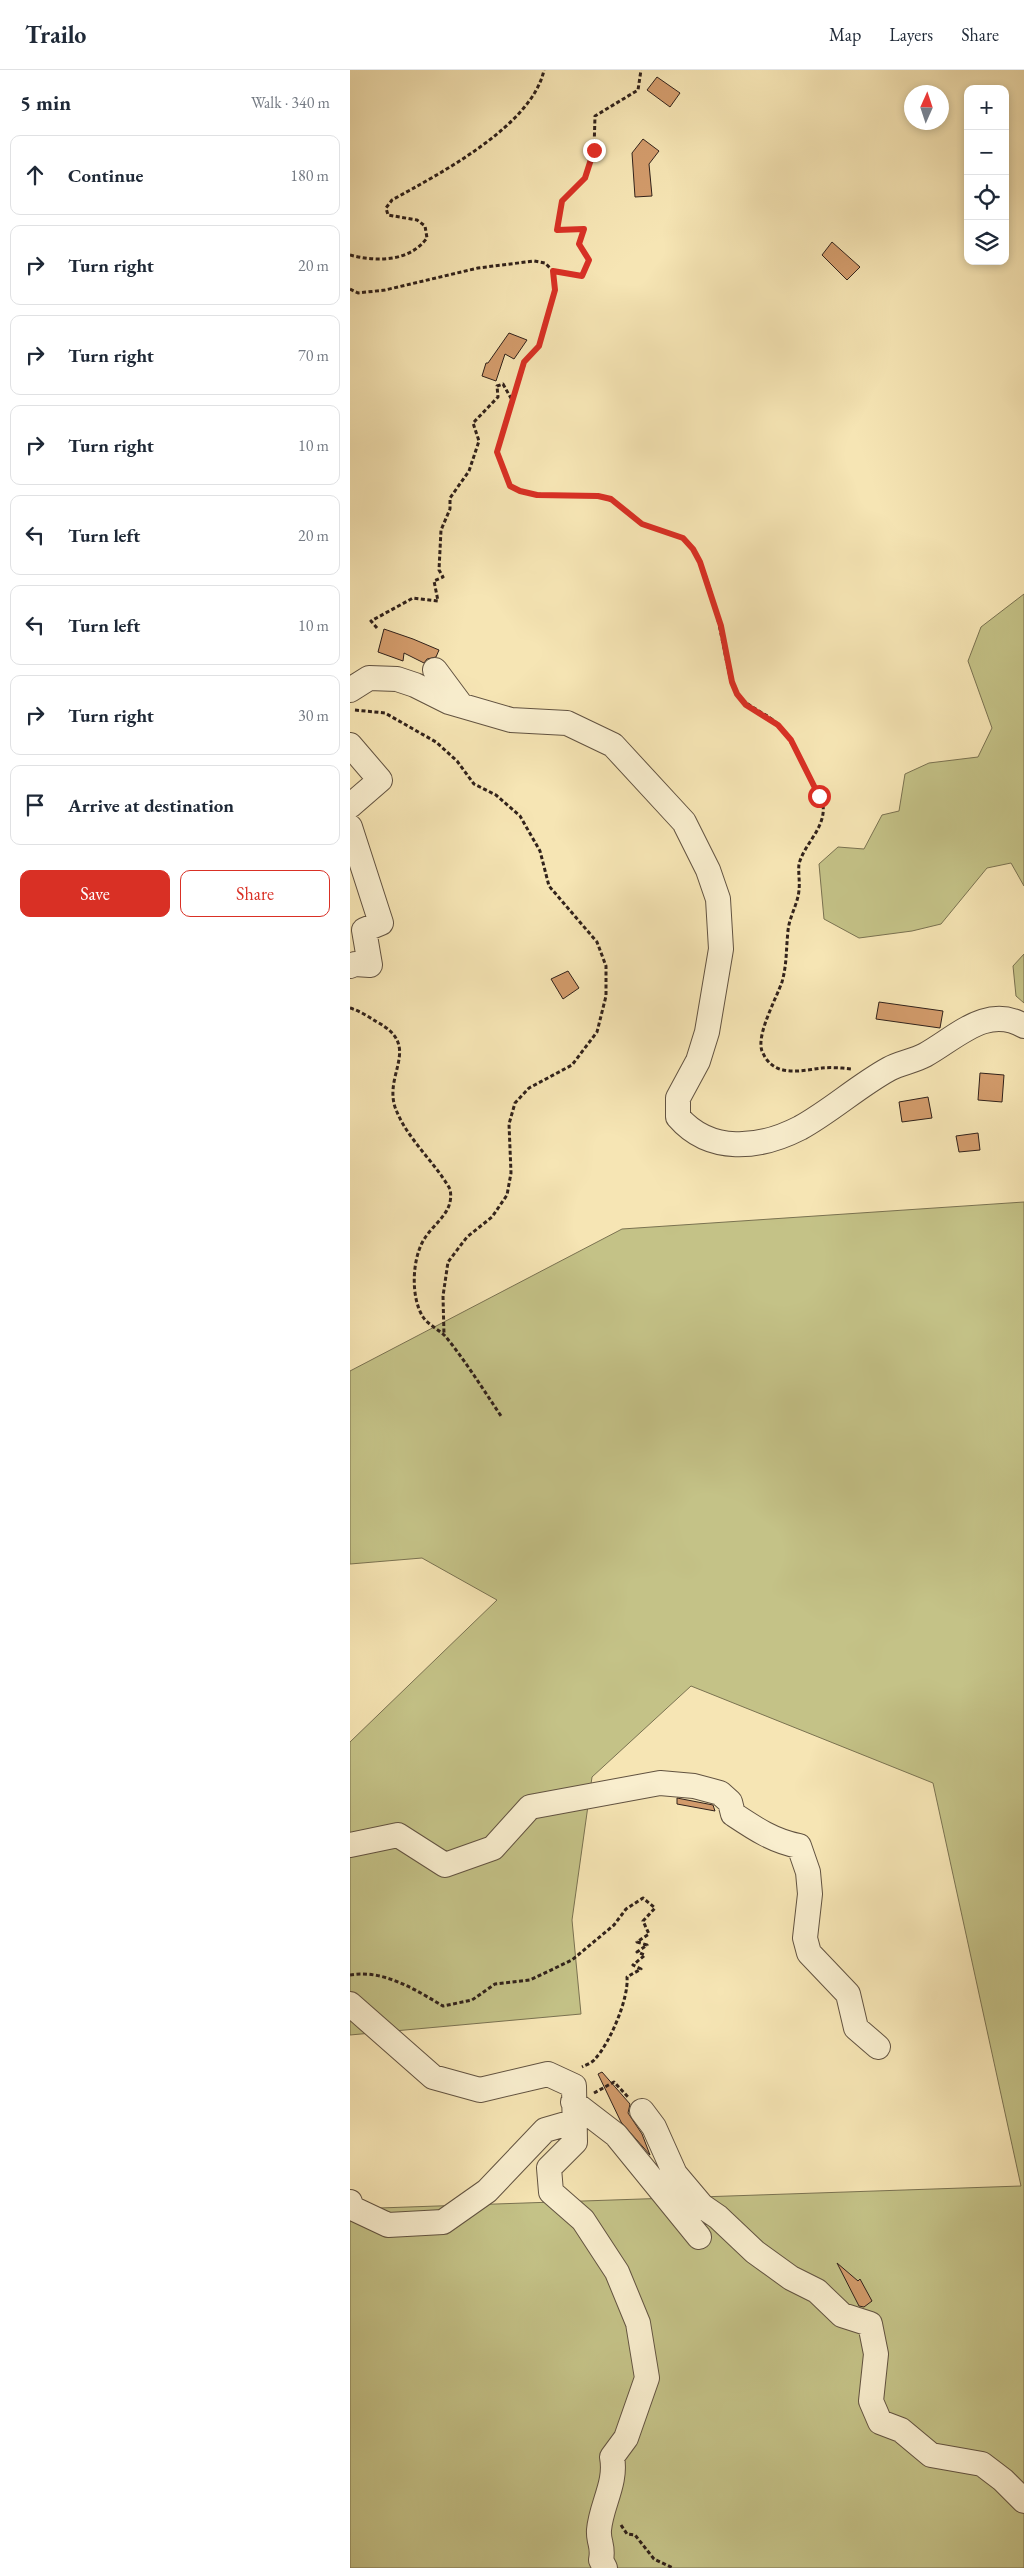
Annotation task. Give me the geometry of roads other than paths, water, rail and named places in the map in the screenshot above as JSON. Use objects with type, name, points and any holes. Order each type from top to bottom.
[{"type":"street","points":[[435,670],[461,706]]},
{"type":"street","points":[[350,690],[369,678],[398,679],[461,706],[511,720],[567,723],[613,745],[684,822],[708,870],[718,899],[721,949],[707,1032],[698,1062],[686,1080],[678,1098],[678,1117],[688,1129],[710,1142],[731,1145],[758,1142],[799,1128],[890,1069],[923,1056],[971,1026],[993,1017],[1015,1020],[1024,1026]]},
{"type":"street","points":[[350,745],[380,780],[350,806]]},
{"type":"street","points":[[350,827],[381,923],[364,930],[370,965],[350,966]]},
{"type":"street","points":[[350,1845],[398,1835],[446,1865],[493,1848],[530,1807],[660,1783],[694,1786],[720,1793],[730,1802],[733,1814],[779,1842],[799,1846],[808,1872],[810,1894],[805,1938],[809,1953],[848,1994],[856,2028],[878,2048]]},
{"type":"street","points":[[350,2004],[432,2077],[480,2090],[548,2074],[574,2103],[616,2135],[699,2237]]},
{"type":"street","points":[[350,2202],[352,2208],[388,2225],[443,2222],[487,2190],[574,2103]]},
{"type":"street","points":[[574,2103],[575,2142],[549,2168],[551,2192],[583,2220],[618,2272],[638,2323],[647,2378],[626,2438],[612,2457],[614,2470],[599,2531],[604,2549],[601,2560],[605,2568]]},
{"type":"street","points":[[642,2111],[654,2127],[675,2174],[702,2206],[718,2217],[755,2252],[790,2278],[817,2291],[842,2315],[870,2324],[876,2354],[871,2401],[880,2422],[901,2430],[930,2454],[982,2464],[1003,2480],[1024,2501]]}]
